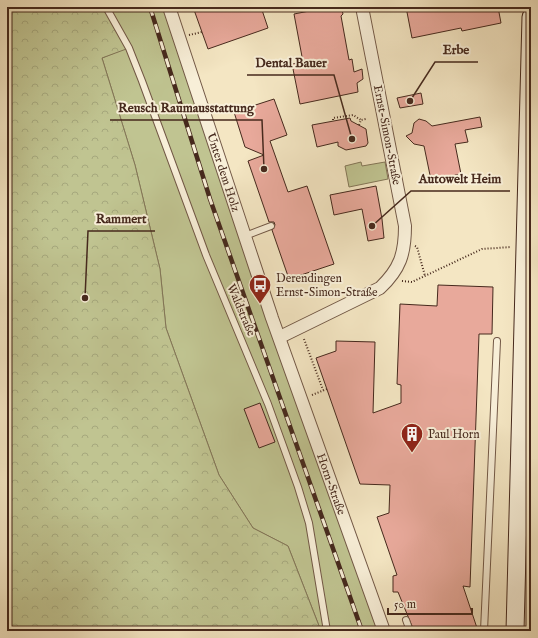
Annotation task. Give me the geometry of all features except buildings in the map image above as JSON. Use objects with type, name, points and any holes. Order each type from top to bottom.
[{"type":"street","name":"Unter dem Holz","points":[[169,7],[280,337]]},
{"type":"street","name":"Ernst-Simon-Straße","points":[[280,337],[380,288],[391,277],[401,261],[405,244],[405,226],[362,7]]},
{"type":"street","points":[[515,631],[527,337],[531,17]]},
{"type":"street","name":"Horn-Straße","points":[[280,337],[384,631]]},
{"type":"lane","name":"Waldstraße","points":[[106,7],[129,48],[206,255],[268,404],[298,487],[309,524],[327,631]]},
{"type":"lane","points":[[245,236],[271,226]]},
{"type":"lane","points":[[484,631],[497,341]]},
{"type":"lane","points":[[406,620],[410,631]]},
{"type":"path","points":[[333,120],[333,118],[353,115],[361,120],[366,119]]},
{"type":"path","points":[[359,125],[361,120]]},
{"type":"path","points":[[405,244],[417,247],[425,276]]},
{"type":"path","points":[[300,328],[323,390]]},
{"type":"path","points":[[302,398],[327,389]]},
{"type":"green space","points":[[7,7],[106,7],[129,48],[102,58],[135,165],[160,269],[166,328],[219,475],[253,528],[288,546],[321,631],[7,631]]},
{"type":"green space","points":[[106,7],[169,7],[384,631],[321,631],[288,546],[253,528],[219,475],[166,328],[160,269],[135,165],[102,58],[129,47]]},
{"type":"green space","points":[[361,162],[362,166],[385,162],[388,179],[349,187],[345,166]]},
{"type":"railway","points":[[150,7],[210,199],[362,631]]},
{"type":"place","name":"Erbe","points":[[410,101]]},
{"type":"place","name":"Dental Bauer","points":[[352,139]]},
{"type":"place","name":"Reusch Raumausstattung","points":[[264,169]]},
{"type":"place","name":"Autowelt Heim","points":[[372,226]]},
{"type":"place","name":"Rammert","points":[[85,298]]},
{"type":"place","name":"Derendingen Ernst-Simon-Straße","points":[[260,304]]},
{"type":"place","name":"Paul Horn","points":[[412,454]]}]
